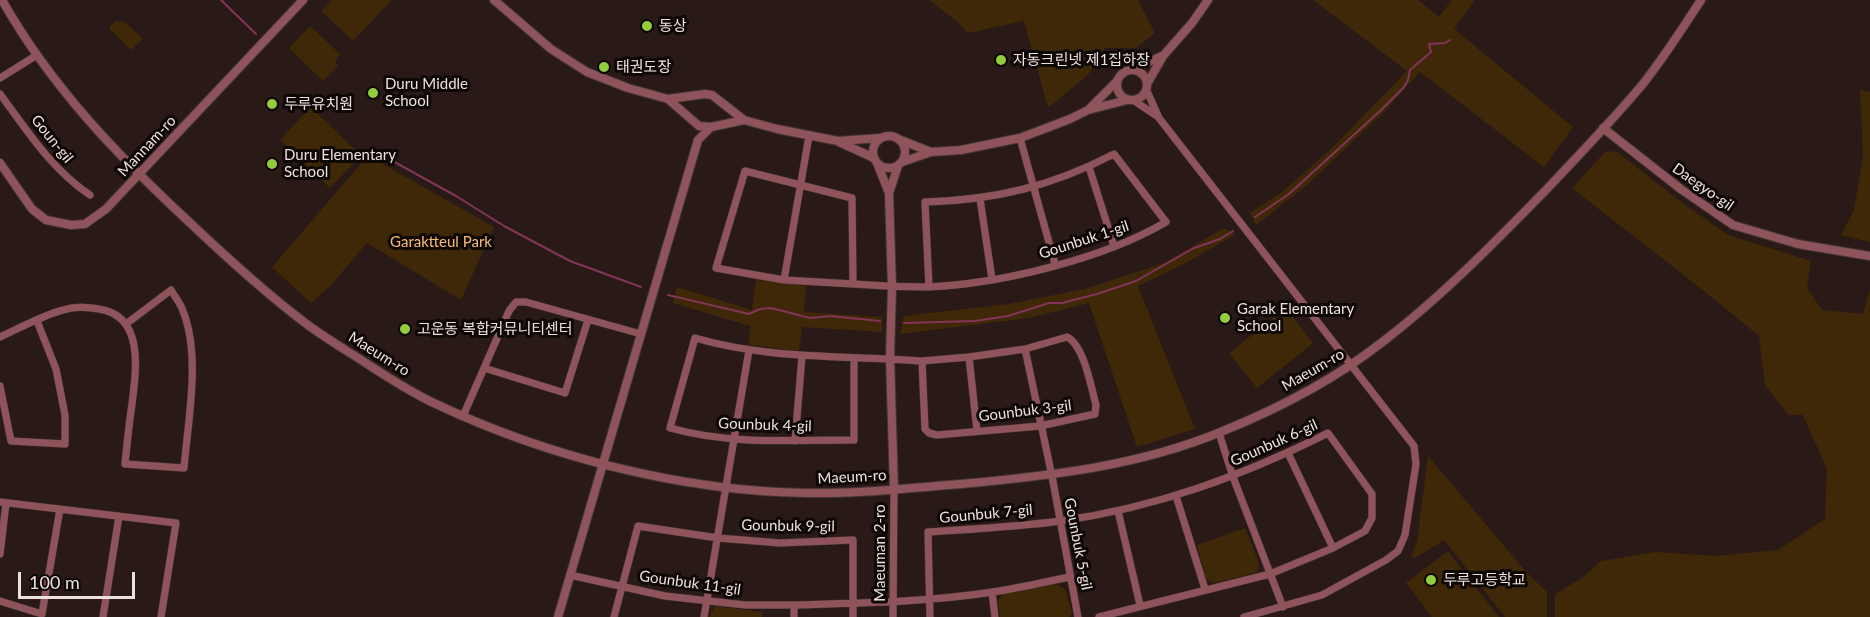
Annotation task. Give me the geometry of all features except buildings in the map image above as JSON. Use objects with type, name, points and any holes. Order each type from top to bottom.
[{"type":"street","name":"Maeum-ro","points":[[2,0],[16,26],[68,98],[138,174],[239,269],[307,325],[431,402],[511,436],[603,463],[726,488],[807,493],[894,489],[1052,476],[1156,454],[1219,434],[1260,415],[1336,374],[1383,342],[1426,306],[1508,229],[1644,83],[1701,0]]},
{"type":"street","name":"Mannam-ro","points":[[0,163],[32,209],[46,220],[71,225],[86,224],[106,209],[303,0]]},
{"type":"street","points":[[494,0],[551,49],[587,72],[628,88],[668,99],[712,95],[744,120],[838,141],[889,136],[931,152]]},
{"type":"street","points":[[838,141],[885,168],[931,152],[960,150],[1020,138],[1088,110],[1141,97],[1163,56],[1192,23],[1208,0]]},
{"type":"street","points":[[0,78],[37,55]]},
{"type":"street","points":[[1088,110],[1122,73],[1163,56]]},
{"type":"street","points":[[1130,70],[1143,75],[1159,118],[1414,446],[1416,464],[1405,535],[1398,551],[1322,595],[1283,608],[1244,617]]},
{"type":"street","points":[[1117,81],[1119,94],[1159,118]]},
{"type":"street","name":"Goun-gil","points":[[0,94],[50,161],[73,184],[90,195]]},
{"type":"street","points":[[698,140],[690,104],[699,95]]},
{"type":"street","points":[[668,99],[704,128],[744,120]]},
{"type":"street","points":[[558,617],[698,140],[721,119],[722,104]]},
{"type":"street","name":"Daegyo-gil","points":[[1603,128],[1682,190],[1733,225],[1798,244],[1870,256]]},
{"type":"street","points":[[784,280],[809,136]]},
{"type":"street","points":[[880,138],[874,145],[875,161],[889,193],[894,489]]},
{"type":"street","points":[[1020,138],[1055,264]]},
{"type":"street","points":[[889,193],[905,152],[898,139]]},
{"type":"street","name":"Gounbuk 1-gil","points":[[800,184],[745,171],[716,268],[784,280],[892,287],[929,286],[992,279],[1055,264],[1114,246],[1166,222],[1114,154],[1089,167],[1034,187],[980,199],[926,202],[929,286]]},
{"type":"street","points":[[1089,167],[1114,246]]},
{"type":"street","points":[[800,184],[852,198],[853,285]]},
{"type":"street","points":[[980,199],[992,279]]},
{"type":"street","points":[[0,337],[63,310],[82,306],[106,310],[126,324],[136,351],[136,372],[125,464],[184,468],[192,366],[190,342],[183,310],[171,290],[126,324]]},
{"type":"street","points":[[463,416],[509,311],[516,302],[526,302],[641,334]]},
{"type":"street","points":[[484,368],[566,393],[588,320]]},
{"type":"street","points":[[0,386],[11,441],[65,444],[64,415],[56,369],[37,321]]},
{"type":"street","name":"Gounbuk 3-gil","points":[[1067,337],[1074,340],[1080,350],[1096,405],[1095,414],[1040,426],[937,435],[925,429],[922,361],[1025,349],[1067,337]]},
{"type":"street","name":"Gounbuk 4-gil","points":[[854,359],[855,440],[734,440],[670,428],[695,338],[723,346],[802,356],[922,361]]},
{"type":"street","name":"Gounbuk 5-gil","points":[[1025,349],[1052,476],[1078,617]]},
{"type":"street","points":[[704,617],[749,350]]},
{"type":"street","points":[[795,441],[802,356]]},
{"type":"street","points":[[969,357],[977,431]]},
{"type":"street","name":"Gounbuk 6-gil","points":[[1059,521],[1118,511],[1176,496],[1233,477],[1328,433],[1371,494],[1372,518],[1365,531],[1333,548],[1270,574],[1099,617]]},
{"type":"street","points":[[1219,434],[1283,608]]},
{"type":"street","points":[[1287,453],[1333,548]]},
{"type":"street","name":"Maeuman 2-ro","points":[[893,617],[894,489]]},
{"type":"street","points":[[1176,496],[1205,590]]},
{"type":"street","points":[[0,554],[3,502],[176,523],[161,617]]},
{"type":"street","points":[[0,601],[42,614],[60,509]]},
{"type":"street","points":[[1118,511],[1140,605]]},
{"type":"street","points":[[103,617],[119,516]]},
{"type":"street","name":"Gounbuk 7-gil","points":[[930,617],[928,532],[1059,521]]},
{"type":"street","points":[[614,617],[638,526],[718,538]]},
{"type":"street","name":"Gounbuk 9-gil","points":[[718,538],[780,543],[853,540],[853,617]]},
{"type":"street","name":"Gounbuk 11-gil","points":[[570,575],[665,596],[745,605],[853,603],[930,598],[992,592],[1070,577]]},
{"type":"street","points":[[992,592],[995,617]]},
{"type":"street","points":[[794,617],[795,605]]},
{"type":"green space","points":[[332,0],[392,0],[353,41],[321,11]]},
{"type":"green space","points":[[929,0],[1138,0],[1155,33],[1136,48],[1105,48],[1088,75],[1048,108],[1024,21],[967,33],[960,24]]},
{"type":"green space","points":[[1313,0],[1418,0],[1439,17],[1452,0],[1475,0],[1454,29],[1573,127],[1544,167],[1420,72],[1385,111],[1307,185],[1256,225],[1250,213],[1282,192],[1329,151],[1407,71]]},
{"type":"green space","points":[[116,21],[125,22],[143,39],[131,50],[110,29]]},
{"type":"green space","points":[[310,26],[340,54],[335,62],[338,66],[323,81],[289,48]]},
{"type":"green space","points":[[1860,90],[1870,92],[1870,242],[1841,235],[1854,210],[1863,156]]},
{"type":"green space","points":[[311,107],[361,156],[330,188],[280,140]]},
{"type":"green space","points":[[1606,151],[1617,152],[1728,235],[1811,261],[1807,288],[1822,310],[1863,314],[1870,289],[1870,617],[1555,617],[1555,594],[1582,578],[1601,561],[1655,552],[1715,556],[1778,550],[1825,519],[1827,469],[1803,415],[1788,415],[1765,385],[1759,336],[1572,188]]},
{"type":"green space","name":"Garaktteul Park","points":[[366,158],[376,160],[494,227],[461,300],[367,243],[330,286],[311,303],[272,267]]},
{"type":"green space","points":[[1224,228],[1236,234],[1186,263],[1138,286],[1195,429],[1137,447],[1089,303],[1029,318],[900,334],[904,316],[1009,304],[1085,289],[1164,263]]},
{"type":"green space","points":[[756,280],[806,286],[804,312],[882,317],[882,332],[802,327],[799,351],[749,345],[750,326],[673,303],[677,287],[752,310]]},
{"type":"green space","points":[[1286,308],[1313,343],[1257,388],[1229,353]]},
{"type":"green space","points":[[1428,456],[1528,574],[1547,592],[1547,617],[1505,617],[1444,540],[1415,558],[1411,557],[1417,541]]},
{"type":"green space","points":[[1245,528],[1259,563],[1257,572],[1214,583],[1206,579],[1197,545]]},
{"type":"green space","points":[[1448,551],[1499,617],[1432,617],[1406,583]]},
{"type":"green space","points":[[1056,584],[1065,589],[1072,613],[1069,617],[1000,617],[998,601],[1003,594]]},
{"type":"green space","points":[[715,606],[762,612],[762,617],[709,617]]},
{"type":"waterway","points":[[221,0],[256,34]]},
{"type":"waterway","points":[[1255,217],[1289,194],[1380,111],[1404,87],[1410,70],[1431,52],[1429,44],[1445,43],[1450,40]]},
{"type":"waterway","points":[[380,154],[456,196],[504,226],[570,261],[641,287]]},
{"type":"waterway","points":[[904,323],[975,321],[1008,316],[1049,303],[1062,303],[1097,294],[1136,281],[1194,248],[1220,239],[1233,231]]},
{"type":"waterway","points":[[668,295],[749,314],[760,309],[771,308],[810,318],[830,316],[880,321]]},
{"type":"place","name":"동상","points":[[647,26]]},
{"type":"place","name":"자동크린넷 제1집하장","points":[[1001,60]]},
{"type":"place","name":"태권도장","points":[[604,67]]},
{"type":"place","name":"Duru Middle School","points":[[373,93]]},
{"type":"place","name":"두루유치원","points":[[272,104]]},
{"type":"place","name":"Duru Elementary School","points":[[272,164]]},
{"type":"place","name":"Garak Elementary School","points":[[1225,318]]},
{"type":"place","name":"고운동 복합커뮤니티센터","points":[[405,329]]},
{"type":"place","name":"두루고등학교","points":[[1431,580]]}]
